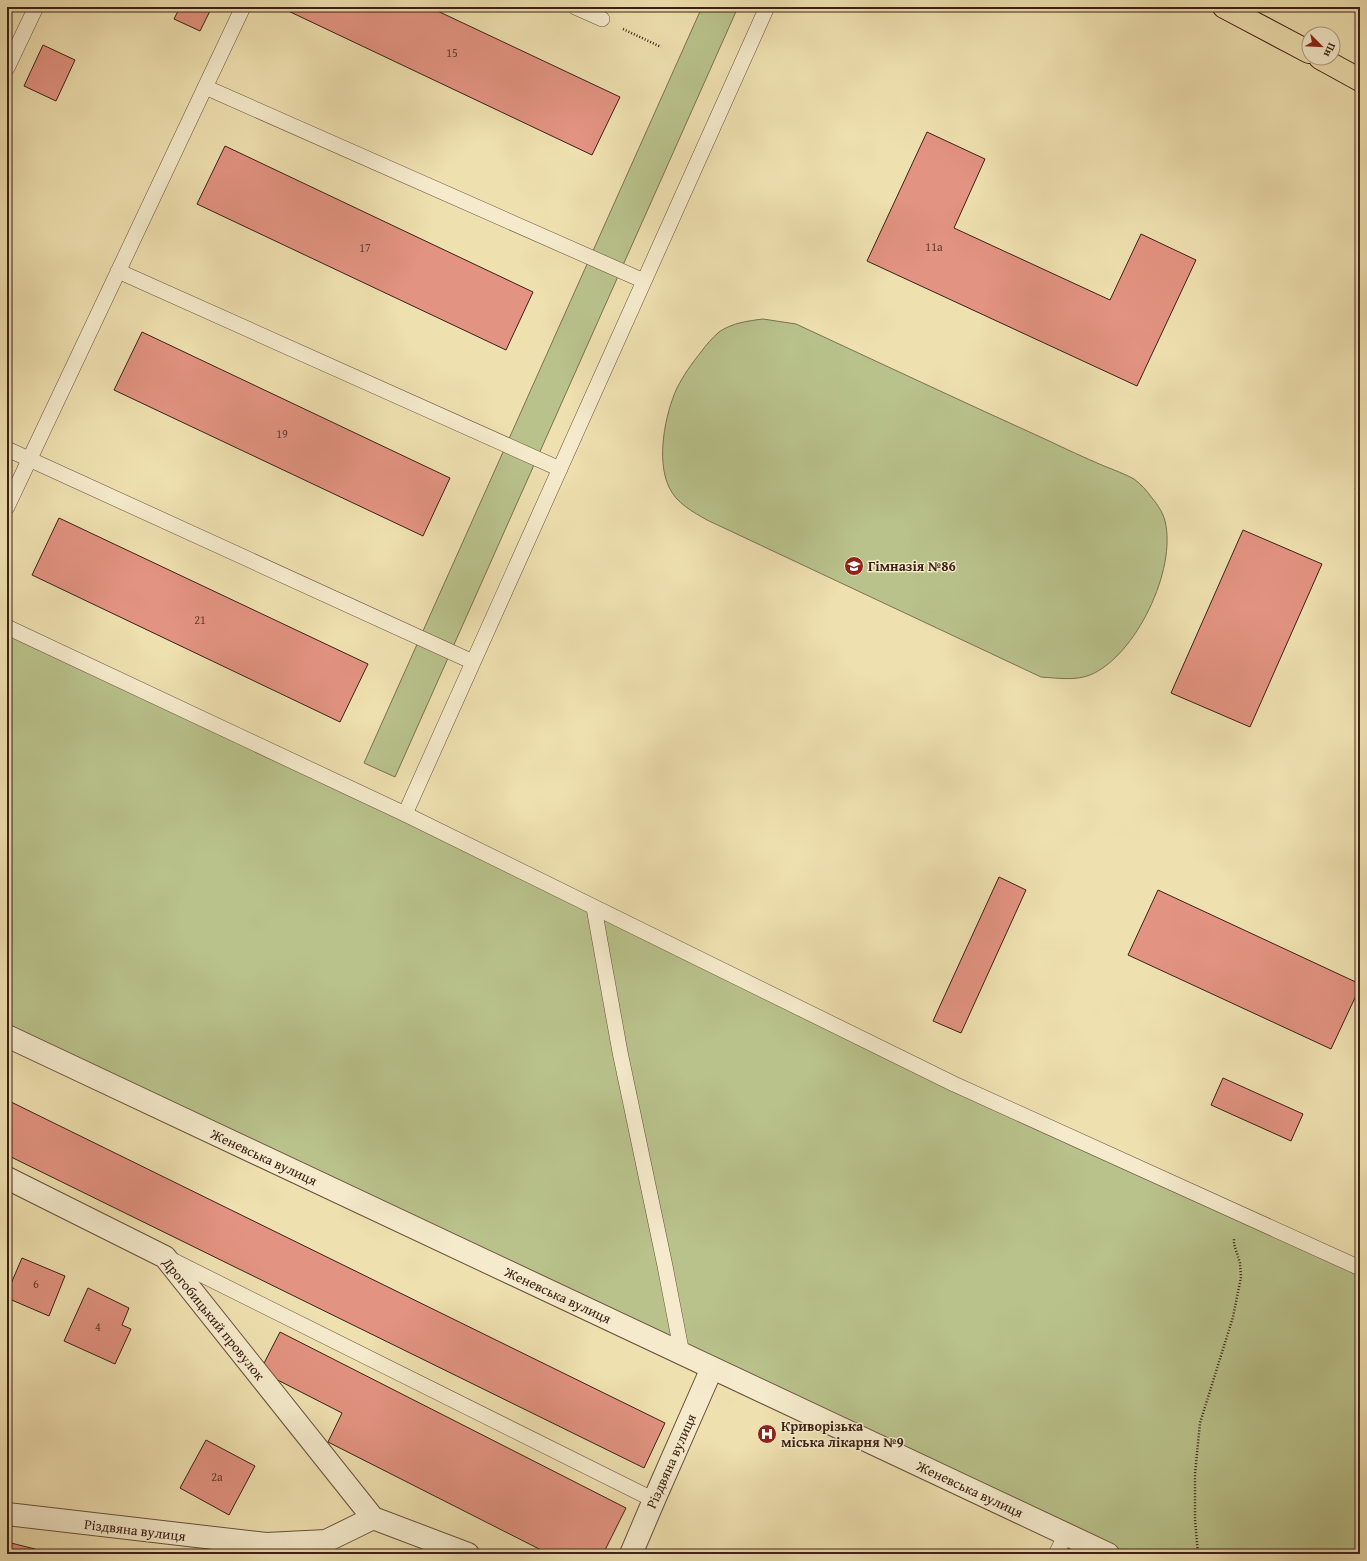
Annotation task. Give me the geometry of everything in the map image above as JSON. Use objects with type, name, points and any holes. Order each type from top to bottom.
[{"type":"main road","points":[[1224,7],[1301,48]]},
{"type":"main road","points":[[1335,66],[1360,80]]},
{"type":"street","name":"Женевська вулиця","points":[[7,1036],[1108,1554]]},
{"type":"street","name":"Дрогобицький провулок","points":[[7,1178],[165,1257],[373,1518]]},
{"type":"street","name":"Різдвяна вулиця","points":[[631,1554],[712,1368]]},
{"type":"street","name":"Різдвяна вулиця","points":[[7,1514],[266,1544],[326,1541],[373,1518]]},
{"type":"street","points":[[373,1518],[468,1554]]},
{"type":"lane","points":[[7,68],[36,7]]},
{"type":"lane","points":[[7,507],[243,7]]},
{"type":"lane","points":[[576,7],[602,19]]},
{"type":"lane","points":[[405,814],[767,7]]},
{"type":"lane","points":[[205,87],[644,281]]},
{"type":"lane","points":[[118,271],[560,469]]},
{"type":"lane","points":[[7,449],[473,662]]},
{"type":"lane","points":[[7,627],[405,814],[954,1084],[1360,1268]]},
{"type":"lane","points":[[594,908],[620,1052],[682,1354]]},
{"type":"lane","points":[[165,1257],[654,1500]]},
{"type":"lane","points":[[1056,1554],[1066,1534]]},
{"type":"path","points":[[602,19],[661,46]]},
{"type":"path","points":[[1198,1554],[1195,1520],[1195,1474],[1200,1423],[1233,1317],[1241,1277],[1240,1263],[1234,1244],[1236,1212]]},
{"type":"green space","points":[[702,7],[738,7],[395,777],[364,763]]},
{"type":"green space","points":[[763,319],[796,324],[1097,463],[1127,475],[1139,483],[1158,506],[1165,521],[1167,541],[1165,563],[1159,586],[1149,609],[1137,631],[1123,650],[1107,665],[1084,677],[1072,679],[1041,677],[707,520],[680,502],[669,487],[663,464],[666,424],[677,388],[694,361],[719,332],[734,324]]},
{"type":"green space","points":[[7,627],[594,908],[1360,1268],[1360,1554],[1108,1554],[7,1036]]},
{"type":"building","points":[[180,7],[212,7],[200,31],[174,19]]},
{"type":"building","points":[[285,7],[429,7],[620,97],[592,155],[284,9]]},
{"type":"building","points":[[43,45],[75,60],[56,101],[24,86]]},
{"type":"building","points":[[927,132],[985,159],[954,228],[1110,300],[1141,234],[1196,260],[1137,386],[867,261]]},
{"type":"building","points":[[225,146],[533,292],[506,350],[197,204]]},
{"type":"building","points":[[142,332],[450,478],[423,536],[114,390]]},
{"type":"building","points":[[1360,478],[1360,491],[1355,489]]},
{"type":"building","points":[[59,518],[368,664],[340,722],[32,575]]},
{"type":"building","points":[[1243,530],[1322,564],[1250,727],[1171,693]]},
{"type":"building","points":[[999,877],[1026,890],[961,1033],[933,1021]]},
{"type":"building","points":[[1158,890],[1360,984],[1360,987],[1331,1049],[1128,955]]},
{"type":"building","points":[[1223,1078],[1303,1114],[1291,1141],[1211,1105]]},
{"type":"building","points":[[7,1100],[665,1423],[644,1468],[7,1155]]},
{"type":"building","points":[[22,1258],[65,1276],[49,1316],[7,1298],[7,1293]]},
{"type":"building","points":[[88,1288],[129,1308],[122,1325],[131,1329],[115,1364],[64,1341]]},
{"type":"building","points":[[280,1332],[626,1508],[603,1554],[549,1554],[328,1442],[342,1413],[260,1371]]},
{"type":"building","points":[[206,1440],[255,1466],[229,1515],[180,1488]]},
{"type":"building","points":[[7,1542],[35,1549],[34,1554],[7,1554]]},
{"type":"place","name":"Гімназія №86","points":[[854,566]]},
{"type":"place","name":"Криворізька міська лікарня №9","points":[[767,1434]]}]
